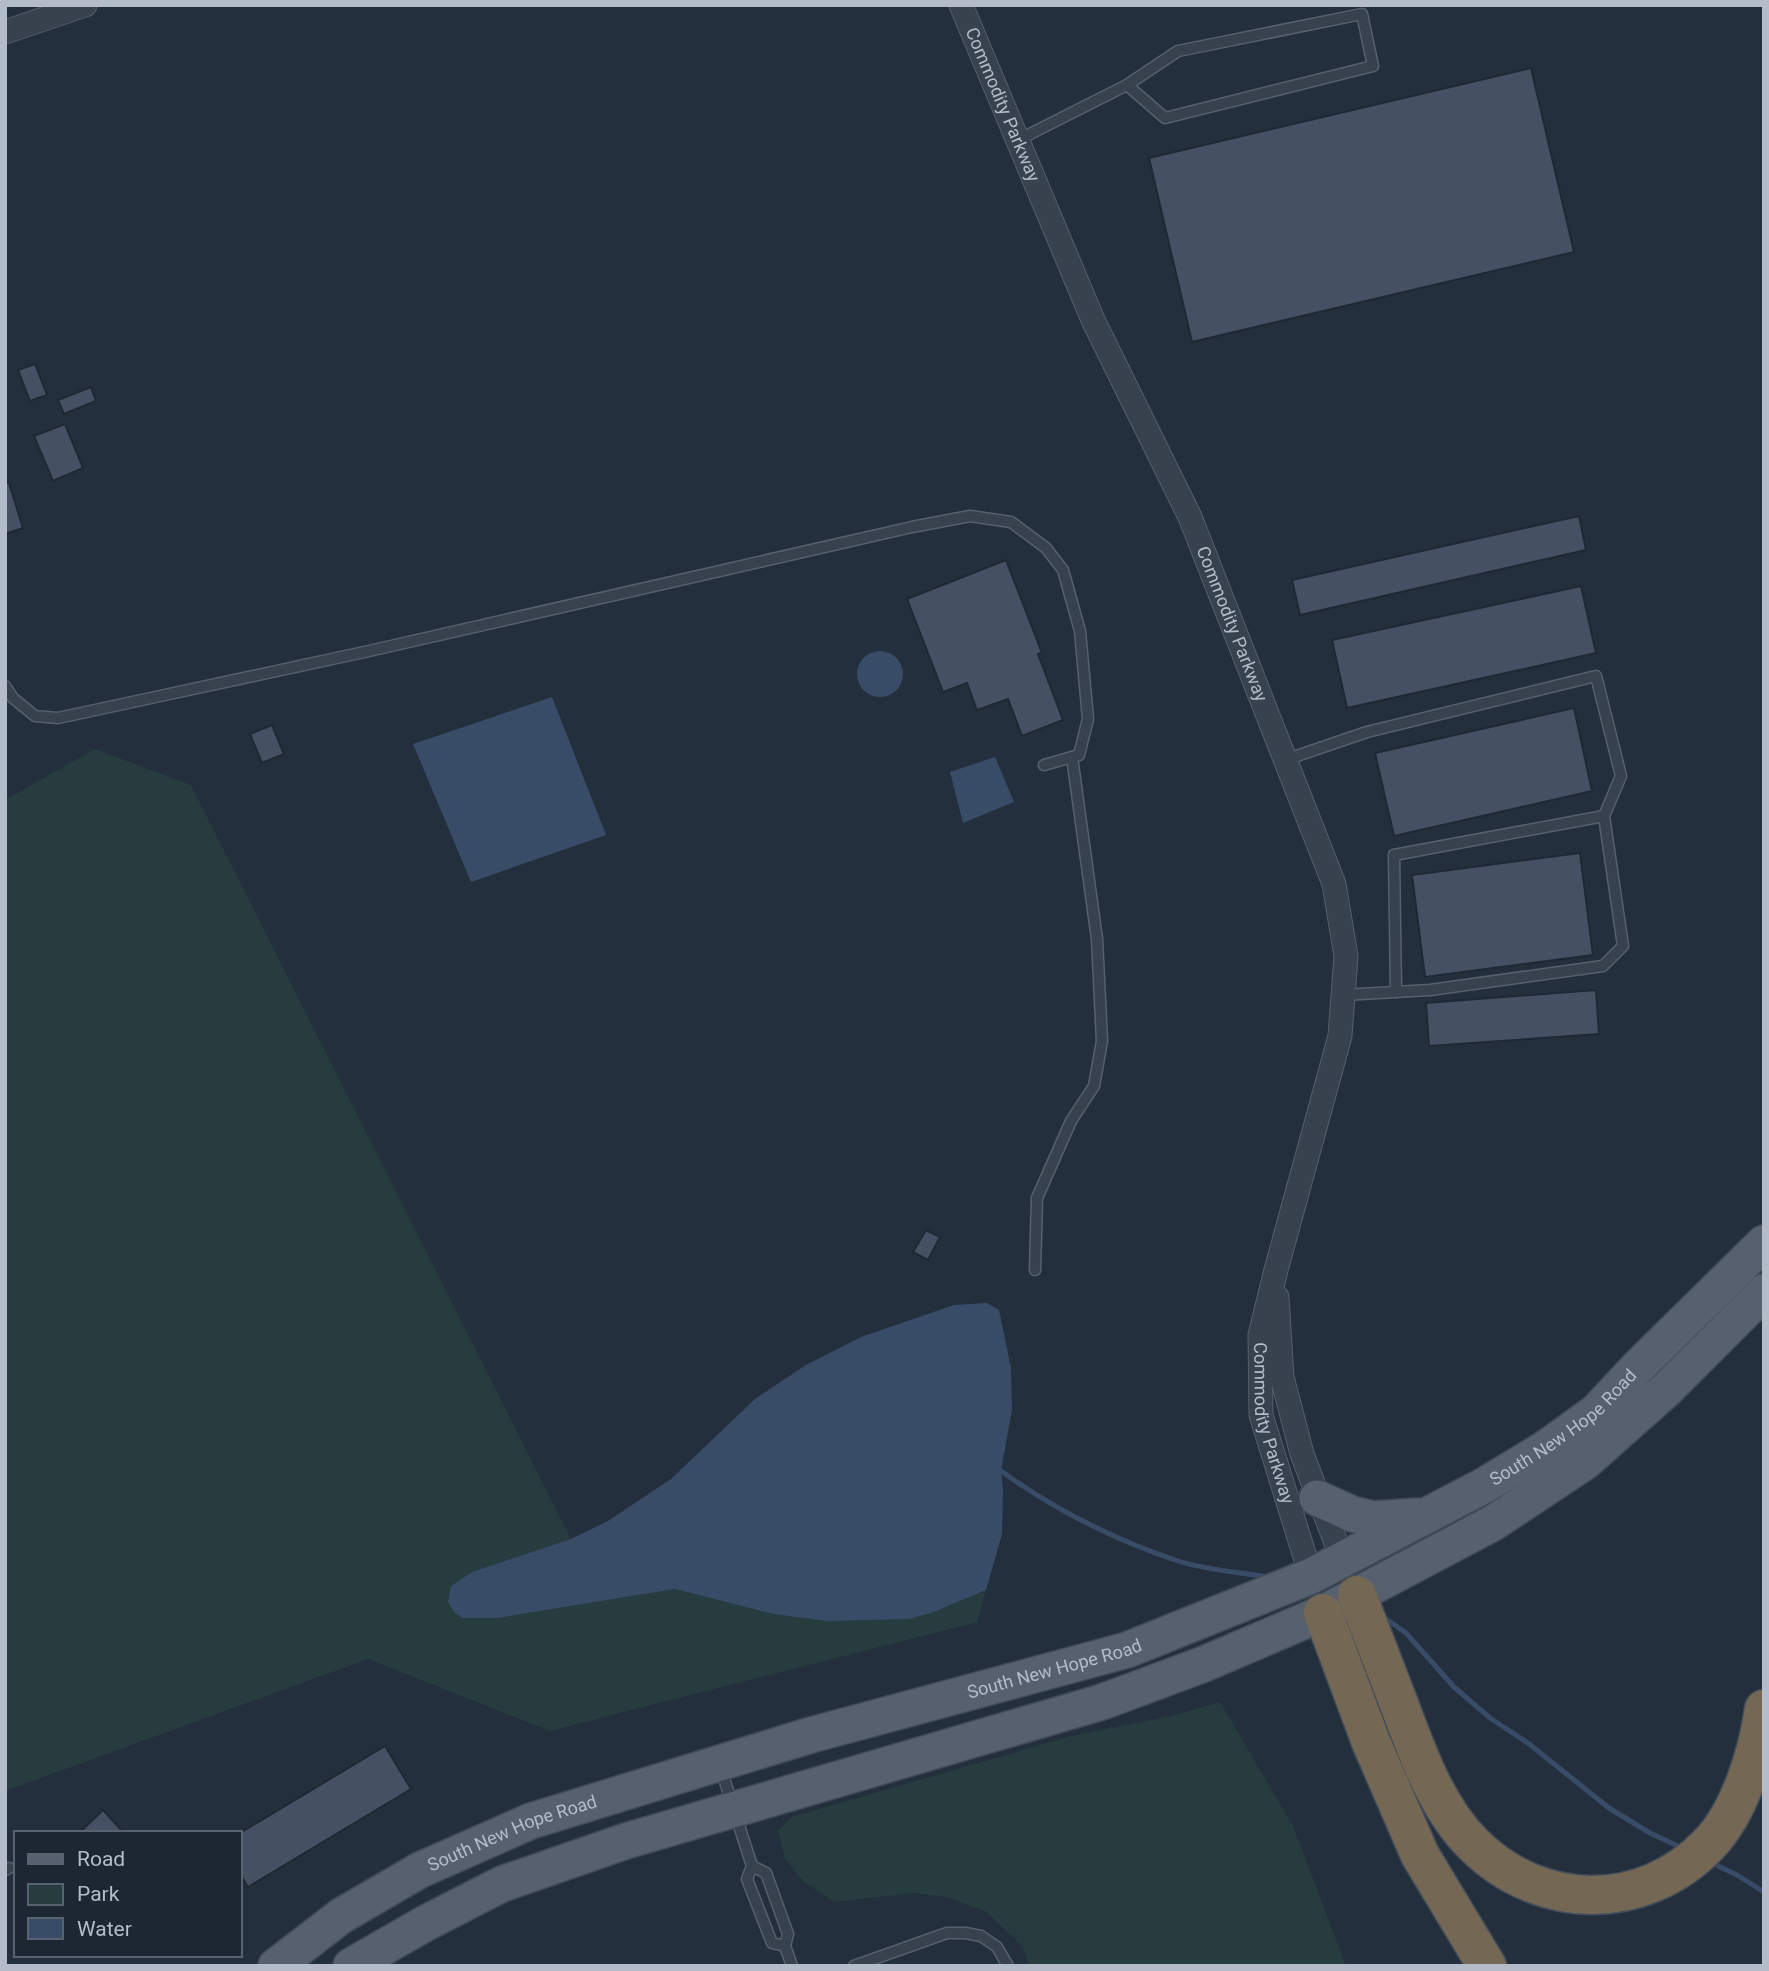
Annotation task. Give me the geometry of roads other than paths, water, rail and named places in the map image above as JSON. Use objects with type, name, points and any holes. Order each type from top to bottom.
[{"type":"highway","points":[[1357,1595],[1415,1747],[1443,1805],[1472,1843],[1504,1870],[1567,1895],[1636,1891],[1675,1874],[1710,1843],[1735,1807],[1760,1737],[1764,1709]]},
{"type":"highway","points":[[1323,1613],[1371,1742],[1420,1855],[1487,1966]]},
{"type":"main road","name":"South New Hope Road","points":[[276,1966],[341,1916],[420,1870],[531,1821],[811,1735],[1127,1650],[1343,1561],[1485,1485],[1536,1454],[1596,1412],[1764,1243]]},
{"type":"main road","name":"South New Hope Road","points":[[351,1966],[502,1884],[626,1841],[1102,1702],[1204,1664],[1323,1613],[1493,1523],[1585,1462],[1701,1356],[1764,1292]]},
{"type":"main road","points":[[1317,1498],[1352,1514],[1373,1519],[1426,1516]]},
{"type":"main road","points":[[1343,1561],[1357,1595]]},
{"type":"main road","points":[[1311,1576],[1323,1613]]},
{"type":"street","points":[[5,32],[85,5]]},
{"type":"street","name":"Commodity Parkway","points":[[961,5],[1093,320],[1190,517],[1334,884],[1346,956],[1340,1036],[1276,1270],[1261,1335],[1261,1415],[1311,1576]]},
{"type":"street","name":"Commodity Parkway","points":[[1276,1270],[1282,1377],[1302,1454],[1343,1561]]},
{"type":"lane","points":[[1018,140],[1127,85],[1178,51],[1362,13],[1373,66],[1165,118],[1127,85]]},
{"type":"lane","points":[[5,686],[13,698],[34,716],[58,718],[970,516],[1011,523],[1046,548],[1063,570],[1080,631],[1088,719],[1079,755],[1044,765]]},
{"type":"lane","points":[[1285,760],[1367,732],[1596,676],[1621,776],[1604,816],[1623,946],[1604,966],[1430,989],[1343,995]]},
{"type":"lane","points":[[1035,1270],[1037,1198],[1071,1121],[1094,1086],[1102,1041],[1097,939],[1072,757]]},
{"type":"lane","points":[[1396,992],[1394,855],[1604,816]]},
{"type":"lane","points":[[719,1763],[751,1866],[747,1879],[772,1943],[785,1946]]},
{"type":"lane","points":[[751,1866],[766,1873],[789,1934],[785,1946],[792,1966]]},
{"type":"lane","points":[[855,1966],[873,1963],[947,1933],[981,1936],[998,1947],[1008,1966]]},
{"type":"water","points":[[880,651],[896,658],[903,674],[896,690],[880,697],[864,690],[857,674],[864,658]]},
{"type":"water","points":[[552,697],[606,835],[471,882],[413,744]]},
{"type":"water","points":[[995,757],[1014,802],[963,823],[950,772]]},
{"type":"water","points":[[987,1303],[999,1310],[1011,1368],[1012,1410],[1001,1470],[1002,1534],[986,1590],[934,1612],[909,1619],[827,1621],[773,1614],[675,1589],[498,1618],[463,1618],[454,1612],[448,1602],[451,1586],[472,1572],[571,1539],[608,1521],[671,1479],[755,1399],[806,1365],[861,1337],[954,1305]]},
{"type":"waterway","points":[[1001,1471],[1064,1511],[1154,1553],[1200,1567],[1268,1577]]},
{"type":"waterway","points":[[1382,1616],[1406,1633],[1454,1687],[1490,1718],[1528,1743],[1609,1808],[1650,1833],[1682,1848]]},
{"type":"waterway","points":[[1710,1862],[1764,1892]]}]
